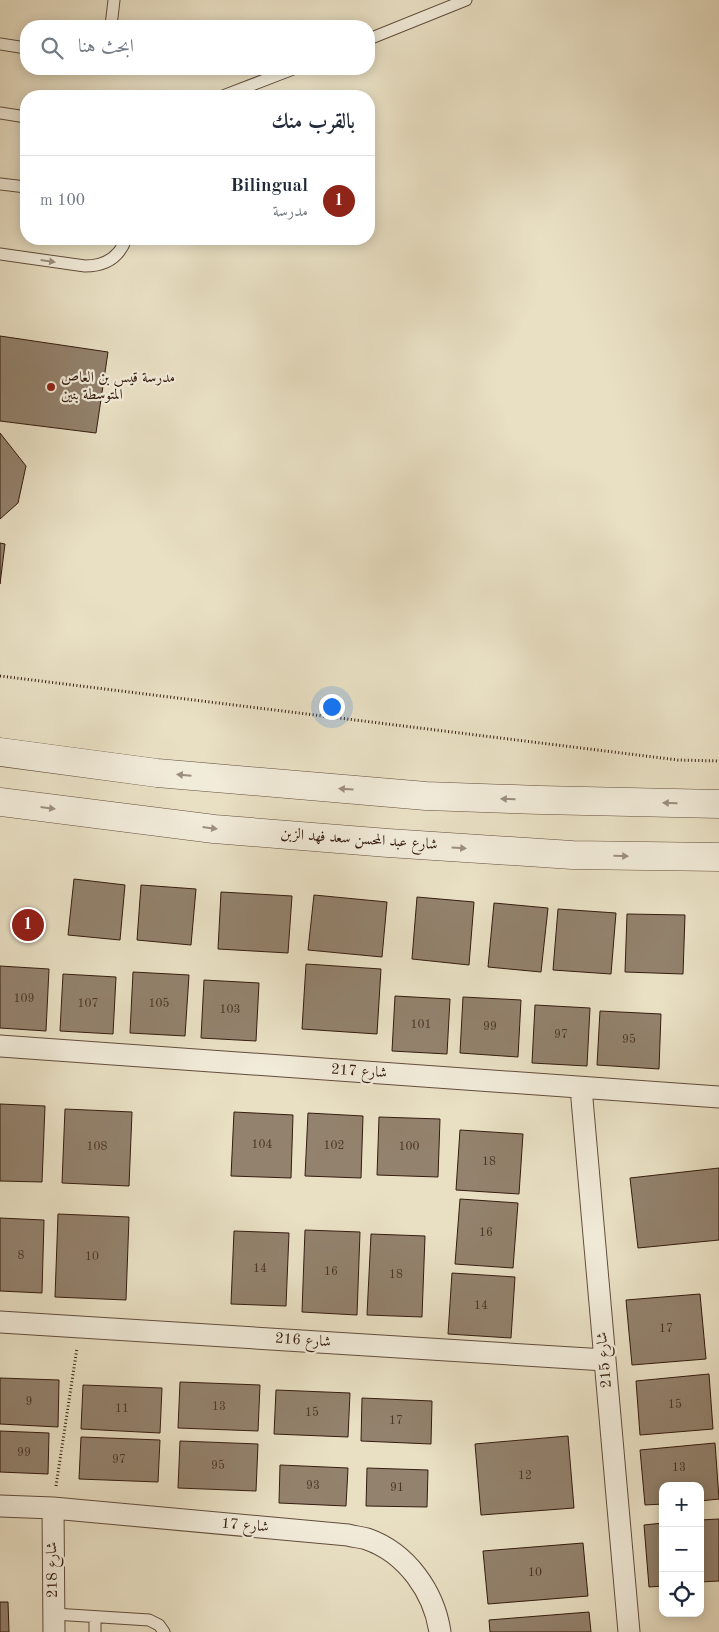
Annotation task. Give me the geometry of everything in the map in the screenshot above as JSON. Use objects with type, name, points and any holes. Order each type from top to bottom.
[{"type":"street","points":[[0,752],[157,773],[426,796],[719,804]]},
{"type":"street","name":"شارع عبد المحسن سعد فهد الزبن","points":[[0,802],[214,829],[388,843],[572,855],[719,857]]},
{"type":"street","name":"شارع 217","points":[[0,1046],[719,1097]]},
{"type":"street","name":"شارع 215","points":[[581,1088],[629,1632]]},
{"type":"street","name":"شارع 216","points":[[0,1322],[605,1360]]},
{"type":"street","name":"شارع 17","points":[[0,1506],[53,1508],[338,1534],[367,1540],[385,1548],[416,1574],[427,1590],[435,1609],[440,1632]]},
{"type":"street","name":"شارع 218","points":[[53,1508],[54,1623]]},
{"type":"lane","points":[[112,20],[114,0]]},
{"type":"lane","points":[[375,36],[466,0]]},
{"type":"lane","points":[[0,44],[20,47]]},
{"type":"lane","points":[[239,90],[277,75]]},
{"type":"lane","points":[[0,113],[20,116]]},
{"type":"lane","points":[[0,184],[20,186]]},
{"type":"lane","points":[[0,254],[96,266],[107,263],[116,256],[124,245]]},
{"type":"lane","points":[[95,1617],[95,1632]]},
{"type":"lane","points":[[54,1623],[95,1617],[148,1620],[159,1625],[164,1632]]},
{"type":"path","points":[[0,676],[678,760],[719,761]]},
{"type":"path","points":[[53,1508],[80,1327]]},
{"type":"building","name":"مدرسة قيس بن العاص المتوسطة بنين","points":[[0,336],[108,352],[96,433],[0,421]]},
{"type":"building","points":[[0,433],[26,466],[18,503],[0,519]]},
{"type":"building","points":[[0,543],[5,544],[0,584]]},
{"type":"building","points":[[74,879],[125,885],[120,940],[68,935]]},
{"type":"building","points":[[141,885],[196,889],[191,945],[137,940]]},
{"type":"building","points":[[221,892],[292,896],[288,953],[218,949]]},
{"type":"building","points":[[314,895],[387,902],[382,957],[308,950]]},
{"type":"building","points":[[417,897],[474,902],[469,965],[412,959]]},
{"type":"building","points":[[494,903],[548,908],[541,972],[488,967]]},
{"type":"building","points":[[558,909],[616,913],[611,974],[553,970]]},
{"type":"building","points":[[627,914],[685,915],[683,974],[625,972]]},
{"type":"building","points":[[306,964],[381,969],[377,1034],[302,1029]]},
{"type":"building","points":[[0,966],[49,969],[46,1031],[0,1028]]},
{"type":"building","points":[[133,972],[189,975],[185,1036],[130,1033]]},
{"type":"building","points":[[63,974],[116,977],[113,1034],[60,1031]]},
{"type":"building","points":[[204,980],[259,983],[256,1041],[201,1038]]},
{"type":"building","points":[[395,996],[450,999],[447,1054],[392,1051]]},
{"type":"building","points":[[463,997],[521,1000],[518,1057],[460,1053]]},
{"type":"building","points":[[535,1005],[590,1008],[587,1066],[532,1063]]},
{"type":"building","points":[[600,1011],[661,1014],[659,1069],[597,1065]]},
{"type":"building","points":[[0,1104],[45,1106],[42,1182],[0,1181]]},
{"type":"building","points":[[65,1109],[132,1112],[129,1186],[62,1183]]},
{"type":"building","points":[[234,1112],[293,1115],[291,1178],[231,1176]]},
{"type":"building","points":[[308,1113],[363,1116],[361,1178],[305,1176]]},
{"type":"building","points":[[379,1117],[440,1119],[438,1177],[377,1175]]},
{"type":"building","points":[[460,1130],[523,1134],[519,1194],[456,1190]]},
{"type":"building","points":[[719,1168],[719,1240],[638,1248],[630,1178]]},
{"type":"building","points":[[460,1199],[518,1203],[513,1268],[455,1264]]},
{"type":"building","points":[[58,1214],[129,1217],[126,1300],[55,1297]]},
{"type":"building","points":[[0,1218],[44,1220],[42,1293],[0,1291]]},
{"type":"building","points":[[305,1230],[360,1232],[357,1315],[302,1312]]},
{"type":"building","points":[[234,1231],[289,1233],[286,1306],[231,1304]]},
{"type":"building","points":[[371,1234],[425,1236],[422,1317],[367,1315]]},
{"type":"building","points":[[452,1273],[515,1277],[511,1338],[448,1334]]},
{"type":"building","points":[[700,1294],[706,1359],[632,1365],[626,1300]]},
{"type":"building","points":[[709,1374],[713,1429],[640,1435],[636,1381]]},
{"type":"building","points":[[0,1378],[59,1380],[58,1427],[0,1424]]},
{"type":"building","points":[[180,1382],[260,1385],[258,1431],[178,1428]]},
{"type":"building","points":[[83,1385],[162,1388],[160,1433],[81,1429]]},
{"type":"building","points":[[276,1390],[350,1393],[348,1437],[274,1434]]},
{"type":"building","points":[[362,1398],[432,1401],[431,1444],[361,1441]]},
{"type":"building","points":[[0,1431],[49,1433],[48,1474],[0,1472]]},
{"type":"building","points":[[568,1436],[574,1508],[481,1515],[475,1444]]},
{"type":"building","points":[[81,1437],[160,1440],[158,1482],[79,1479]]},
{"type":"building","points":[[180,1441],[258,1444],[256,1491],[178,1488]]},
{"type":"building","points":[[715,1443],[719,1499],[704,1501],[704,1482],[659,1482],[659,1504],[645,1505],[640,1450]]},
{"type":"building","points":[[280,1465],[348,1468],[346,1506],[279,1503]]},
{"type":"building","points":[[367,1468],[428,1470],[427,1507],[366,1506]]},
{"type":"building","points":[[719,1519],[719,1581],[704,1582],[704,1520]]},
{"type":"building","points":[[659,1523],[659,1586],[649,1587],[644,1525]]},
{"type":"building","points":[[583,1543],[588,1596],[488,1604],[483,1551]]},
{"type":"building","points":[[0,1602],[8,1602],[9,1632],[0,1632]]},
{"type":"building","points":[[589,1612],[591,1632],[490,1632],[489,1620]]},
{"type":"place","name":"مدرسة قيس بن العاص المتوسطة بنين","points":[[51,387]]},
{"type":"place","name":"Bilingual","points":[[28,925]]}]
